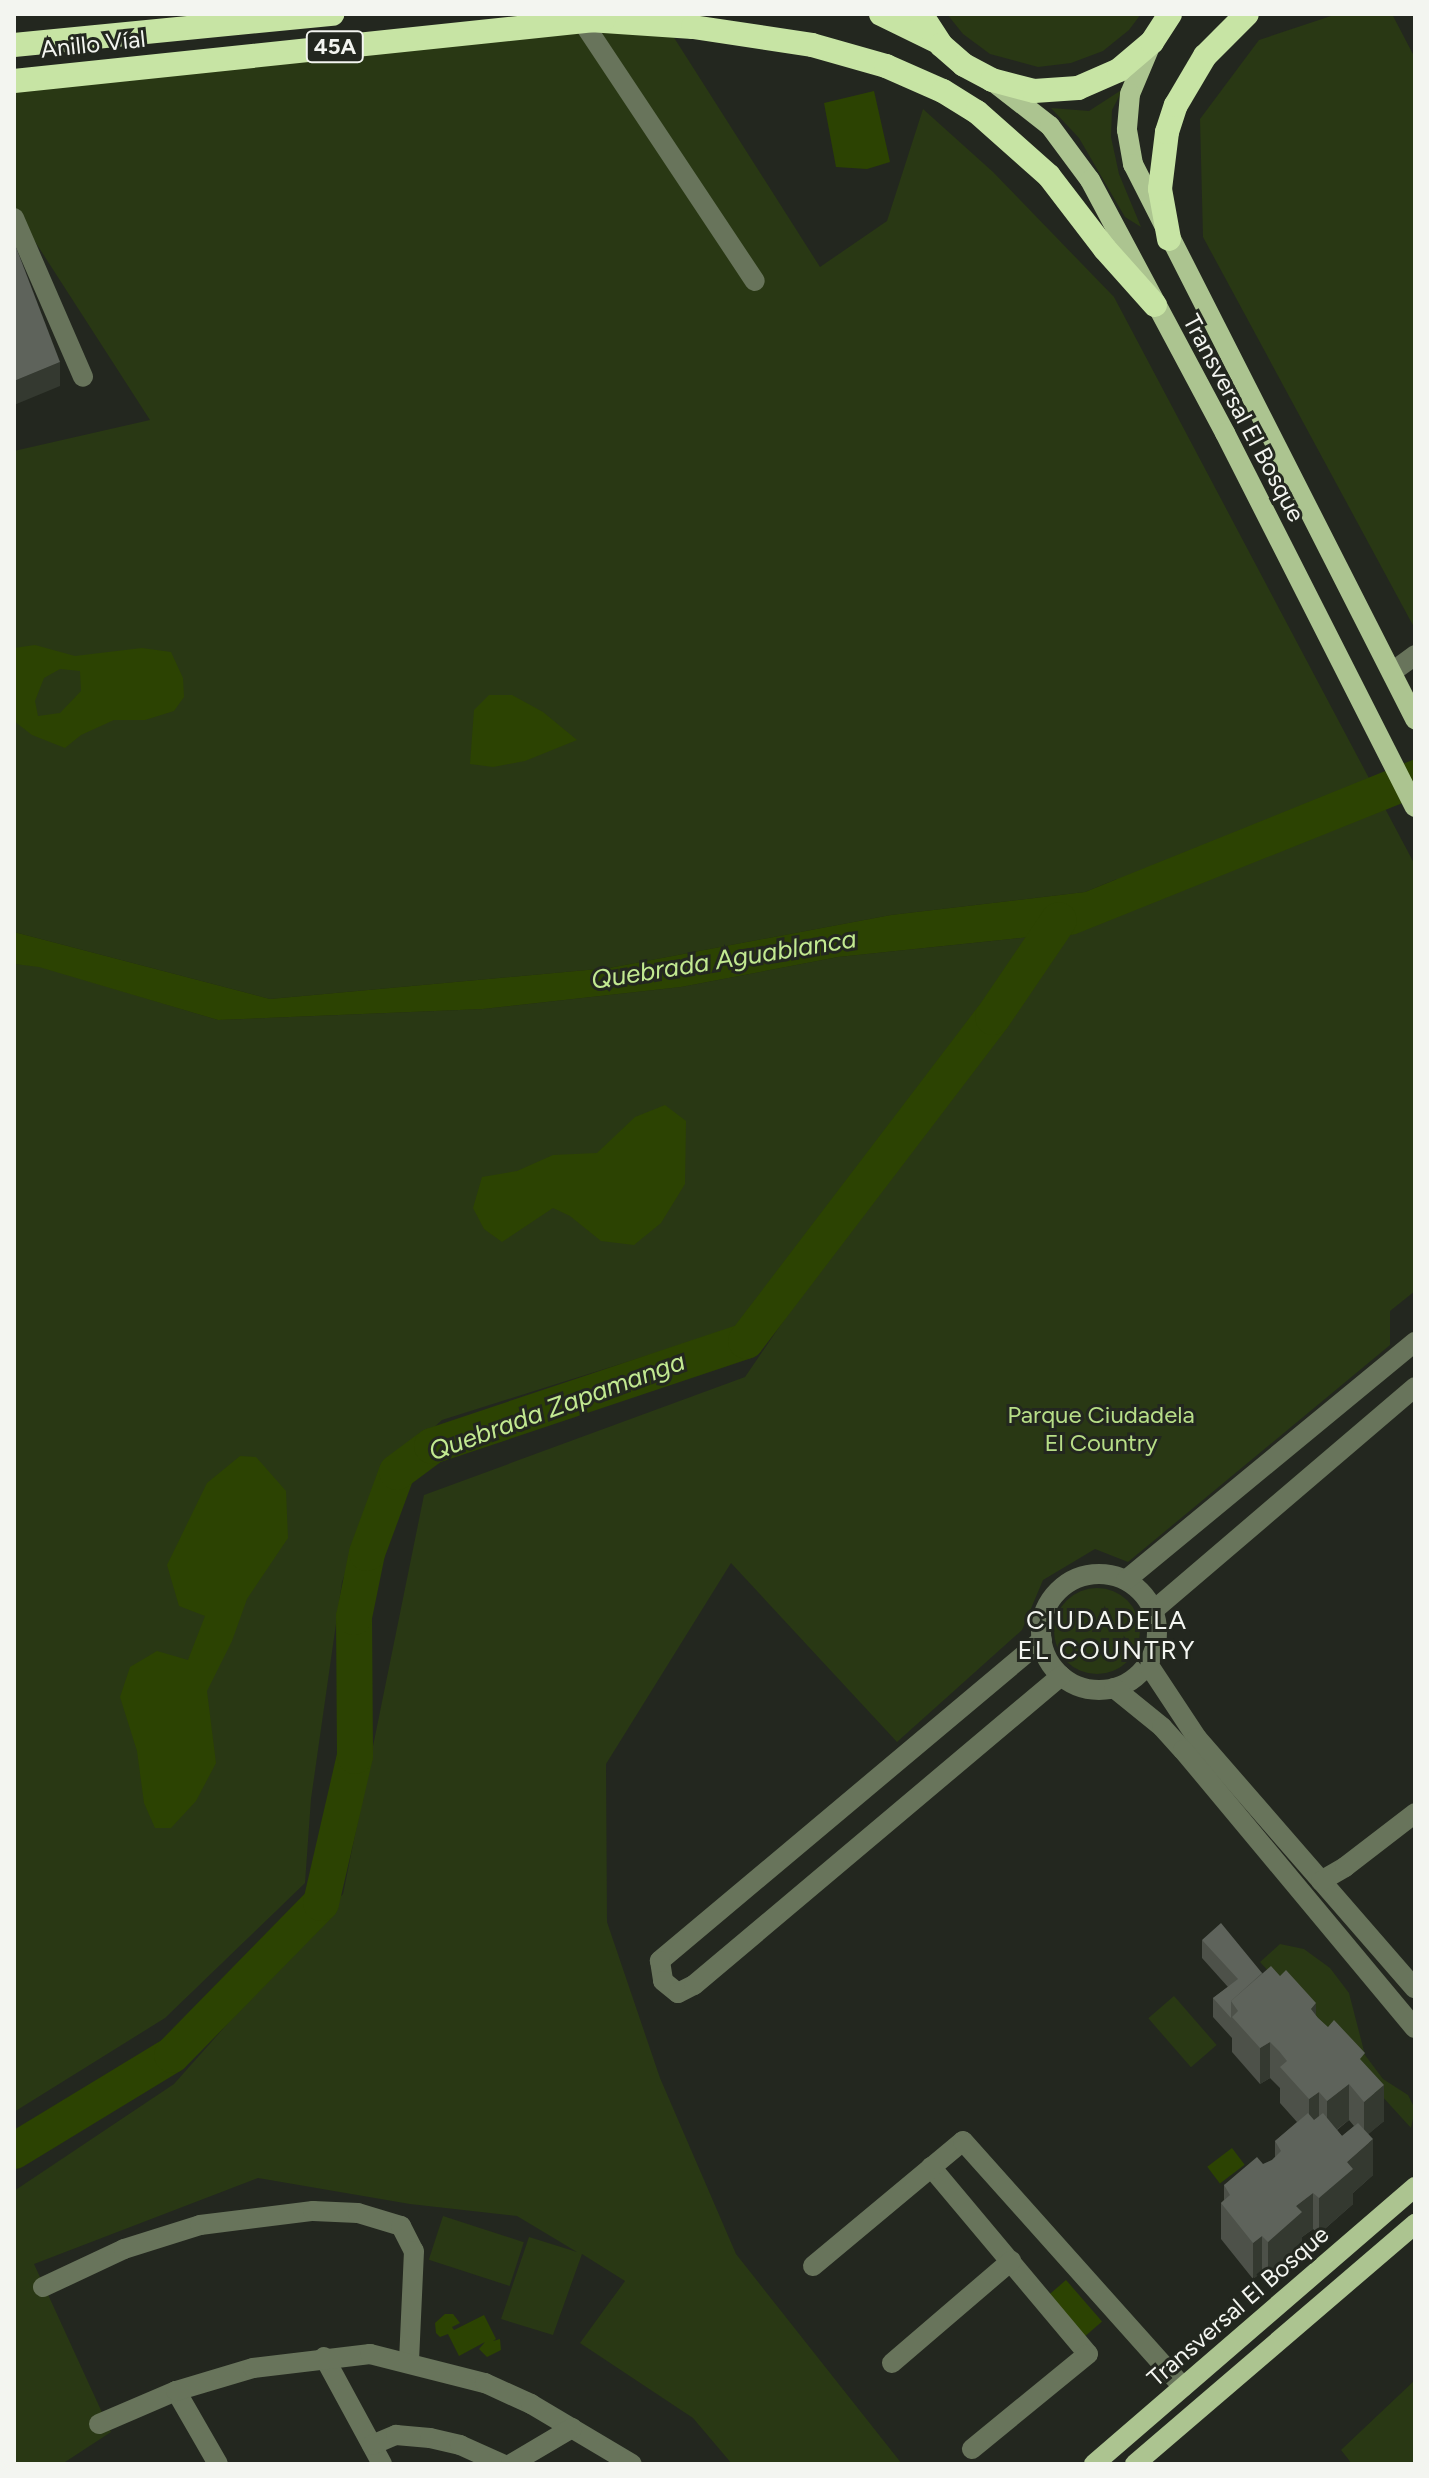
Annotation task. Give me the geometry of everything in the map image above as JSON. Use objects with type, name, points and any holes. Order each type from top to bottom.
[{"type":"highway","name":"Anillo Víal","points":[[14,45],[332,14]]},
{"type":"highway","name":"Anillo Víal","points":[[14,81],[655,14]]},
{"type":"highway","points":[[881,14],[941,45],[964,65],[992,80],[1034,91],[1078,88],[1119,70],[1152,42],[1170,16]]},
{"type":"highway","points":[[921,14],[941,45]]},
{"type":"highway","points":[[1169,239],[1160,189],[1167,132],[1176,105],[1205,56],[1247,14]]},
{"type":"highway","points":[[585,21],[693,27],[801,43],[886,66],[943,91],[977,112],[1049,176],[1105,249],[1155,305]]},
{"type":"main road","name":"Transversal El Bosque","points":[[1152,42],[1130,94],[1127,130],[1133,164],[1415,719]]},
{"type":"main road","name":"Transversal El Bosque","points":[[992,80],[1036,114],[1065,143],[1090,180],[1225,433],[1415,807]]},
{"type":"main road","name":"Transversal El Bosque","points":[[1094,2464],[1415,2187]]},
{"type":"main road","points":[[1135,2464],[1415,2224]]},
{"type":"street","points":[[585,21],[755,281]]},
{"type":"street","points":[[14,218],[83,377]]},
{"type":"street","points":[[1392,672],[1415,655]]},
{"type":"street","points":[[1126,1580],[1415,1342]]},
{"type":"street","points":[[1154,1610],[1415,1387]]},
{"type":"street","points":[[1098,1574],[1126,1580],[1137,1588],[1154,1610],[1157,1638],[1148,1664],[1139,1674],[1114,1688],[1086,1688],[1061,1676],[1045,1653],[1042,1640],[1045,1612],[1060,1589],[1072,1581],[1098,1574]]},
{"type":"street","points":[[1042,1640],[660,1961],[663,1981],[678,1993],[694,1985],[1061,1676]]},
{"type":"street","points":[[1148,1664],[1197,1738],[1415,1989]]},
{"type":"street","points":[[1114,1688],[1162,1727],[1415,2028]]},
{"type":"street","points":[[1321,1881],[1345,1867],[1415,1813]]},
{"type":"street","points":[[1282,1869],[1298,1855]]},
{"type":"street","points":[[813,2266],[963,2141],[1183,2387]]},
{"type":"street","points":[[931,2167],[1088,2354],[972,2449]]},
{"type":"street","points":[[43,2287],[124,2249],[200,2225],[313,2211],[385,2218],[401,2226],[414,2251],[409,2363]]},
{"type":"street","points":[[892,2363],[1011,2261]]},
{"type":"street","points":[[99,2424],[176,2391],[253,2368],[324,2357],[370,2354],[485,2383],[572,2428],[632,2464]]},
{"type":"street","points":[[324,2357],[382,2464]]},
{"type":"street","points":[[176,2391],[218,2464]]},
{"type":"street","points":[[511,2464],[572,2428]]},
{"type":"street","points":[[372,2445],[396,2435],[430,2438],[460,2445],[502,2464]]},
{"type":"green space","name":"Parque Ciudadela El Country","points":[[659,14],[820,267],[887,221],[923,109],[993,172],[1114,297],[1415,865],[1415,1291],[1390,1311],[1390,1345],[1128,1562],[1095,1549],[1043,1580],[1022,1630],[897,1742],[731,1563],[606,1764],[607,1922],[660,2078],[736,2254],[902,2464],[732,2464],[693,2418],[580,2343],[625,2281],[582,2254],[553,2335],[501,2319],[529,2237],[577,2252],[517,2216],[410,2204],[258,2178],[34,2264],[111,2432],[62,2464],[14,2464],[14,2191],[174,2084],[343,1894],[424,1495],[745,1377],[988,1022],[741,1326],[442,1420],[381,1475],[342,1582],[311,1799],[305,1883],[165,2018],[14,2112],[14,964],[39,966],[218,1020],[483,1009],[681,987],[838,957],[1040,936],[1005,998],[1047,937],[1117,879],[1085,892],[891,915],[609,968],[270,999],[14,932],[14,451],[150,420],[14,209],[14,79]]},
{"type":"green space","points":[[947,14],[1141,14],[1129,30],[1103,51],[1071,63],[1038,67],[990,54],[963,34]]},
{"type":"green space","points":[[1337,14],[1392,14],[1415,58],[1415,629],[1203,237],[1200,119],[1259,40]]},
{"type":"green space","points":[[1123,89],[1112,110],[1111,137],[1119,174],[1141,227],[1125,217],[1079,138],[1051,108],[1089,111]]},
{"type":"green space","points":[[1097,1588],[1114,1591],[1128,1600],[1137,1614],[1140,1631],[1137,1648],[1128,1662],[1114,1671],[1097,1674],[1080,1671],[1066,1662],[1057,1648],[1054,1631],[1057,1614],[1066,1600],[1080,1591]]},
{"type":"green space","points":[[1280,1944],[1304,1949],[1330,1968],[1349,1993],[1365,2055],[1383,2079],[1408,2095],[1415,2109],[1411,2128],[1260,1962]]},
{"type":"green space","points":[[1174,1996],[1217,2045],[1191,2067],[1148,2018]]},
{"type":"green space","points":[[443,2216],[524,2242],[510,2286],[429,2260]]},
{"type":"green space","points":[[1415,2380],[1415,2464],[1352,2464],[1341,2450]]},
{"type":"water","points":[[874,91],[890,162],[867,169],[836,167],[824,103]]},
{"type":"water","points":[[35,645],[75,656],[142,648],[171,652],[183,678],[184,697],[174,711],[145,720],[114,720],[81,735],[65,748],[32,735],[14,721],[14,648]],"holes":[[[60,669],[80,671],[81,691],[60,713],[38,716],[35,701],[44,678]]]},
{"type":"water","points":[[489,695],[512,695],[543,712],[577,740],[525,761],[493,767],[470,764],[474,710]]},
{"type":"water","name":"Quebrada Aguablanca","points":[[1415,759],[1415,798],[1076,934],[1060,937],[1040,936],[838,957],[681,987],[483,1009],[218,1020],[39,967],[14,964],[14,932],[270,999],[609,968],[891,915],[1085,892]]},
{"type":"water","points":[[665,1105],[686,1121],[685,1184],[661,1223],[634,1245],[601,1241],[570,1216],[553,1208],[502,1242],[484,1229],[473,1208],[482,1177],[517,1171],[553,1155],[597,1153],[635,1117]]},
{"type":"water","points":[[240,1456],[256,1457],[286,1491],[288,1538],[247,1599],[232,1641],[207,1691],[216,1763],[196,1801],[171,1828],[155,1828],[144,1803],[137,1751],[120,1697],[130,1667],[157,1651],[188,1660],[205,1616],[179,1606],[167,1565],[207,1483]]},
{"type":"water","points":[[1232,2148],[1245,2165],[1220,2183],[1207,2167]]},
{"type":"water","points":[[1066,2280],[1102,2322],[1085,2337],[1049,2295]]},
{"type":"water","points":[[445,2314],[453,2314],[460,2323],[452,2327],[454,2330],[484,2315],[496,2339],[493,2341],[500,2339],[501,2350],[487,2357],[479,2349],[485,2342],[459,2356],[448,2334],[440,2337],[436,2333],[435,2323]]},
{"type":"building","points":[[14,242],[60,362],[14,381]]},
{"type":"building","points":[[1221,1923],[1262,1973],[1231,2001],[1231,2018],[1213,1998],[1238,1979],[1202,1940]]},
{"type":"building","points":[[1271,1966],[1280,1976],[1286,1970],[1316,2003],[1311,2009],[1318,2018],[1328,2027],[1334,2020],[1365,2053],[1360,2059],[1384,2085],[1364,2102],[1349,2084],[1327,2101],[1319,2092],[1309,2099],[1280,2067],[1287,2061],[1279,2051],[1270,2042],[1260,2048],[1232,2017],[1238,2011],[1231,2001]]},
{"type":"building","points":[[1308,2113],[1314,2120],[1323,2113],[1342,2136],[1358,2123],[1373,2139],[1347,2162],[1353,2169],[1319,2198],[1313,2193],[1296,2206],[1302,2212],[1268,2242],[1262,2236],[1253,2243],[1221,2203],[1230,2195],[1224,2185],[1257,2157],[1263,2164],[1272,2160],[1281,2151],[1275,2141]]},
{"type":"waterway","name":"Quebrada Zapamanga","points":[[14,2151],[172,2055],[321,1903],[355,1756],[354,1617],[367,1553],[397,1472],[432,1446],[746,1341],[993,1017],[1059,920]]},
{"type":"district","name":"CIUDADELA EL COUNTRY","points":[[1107,1636]]}]
